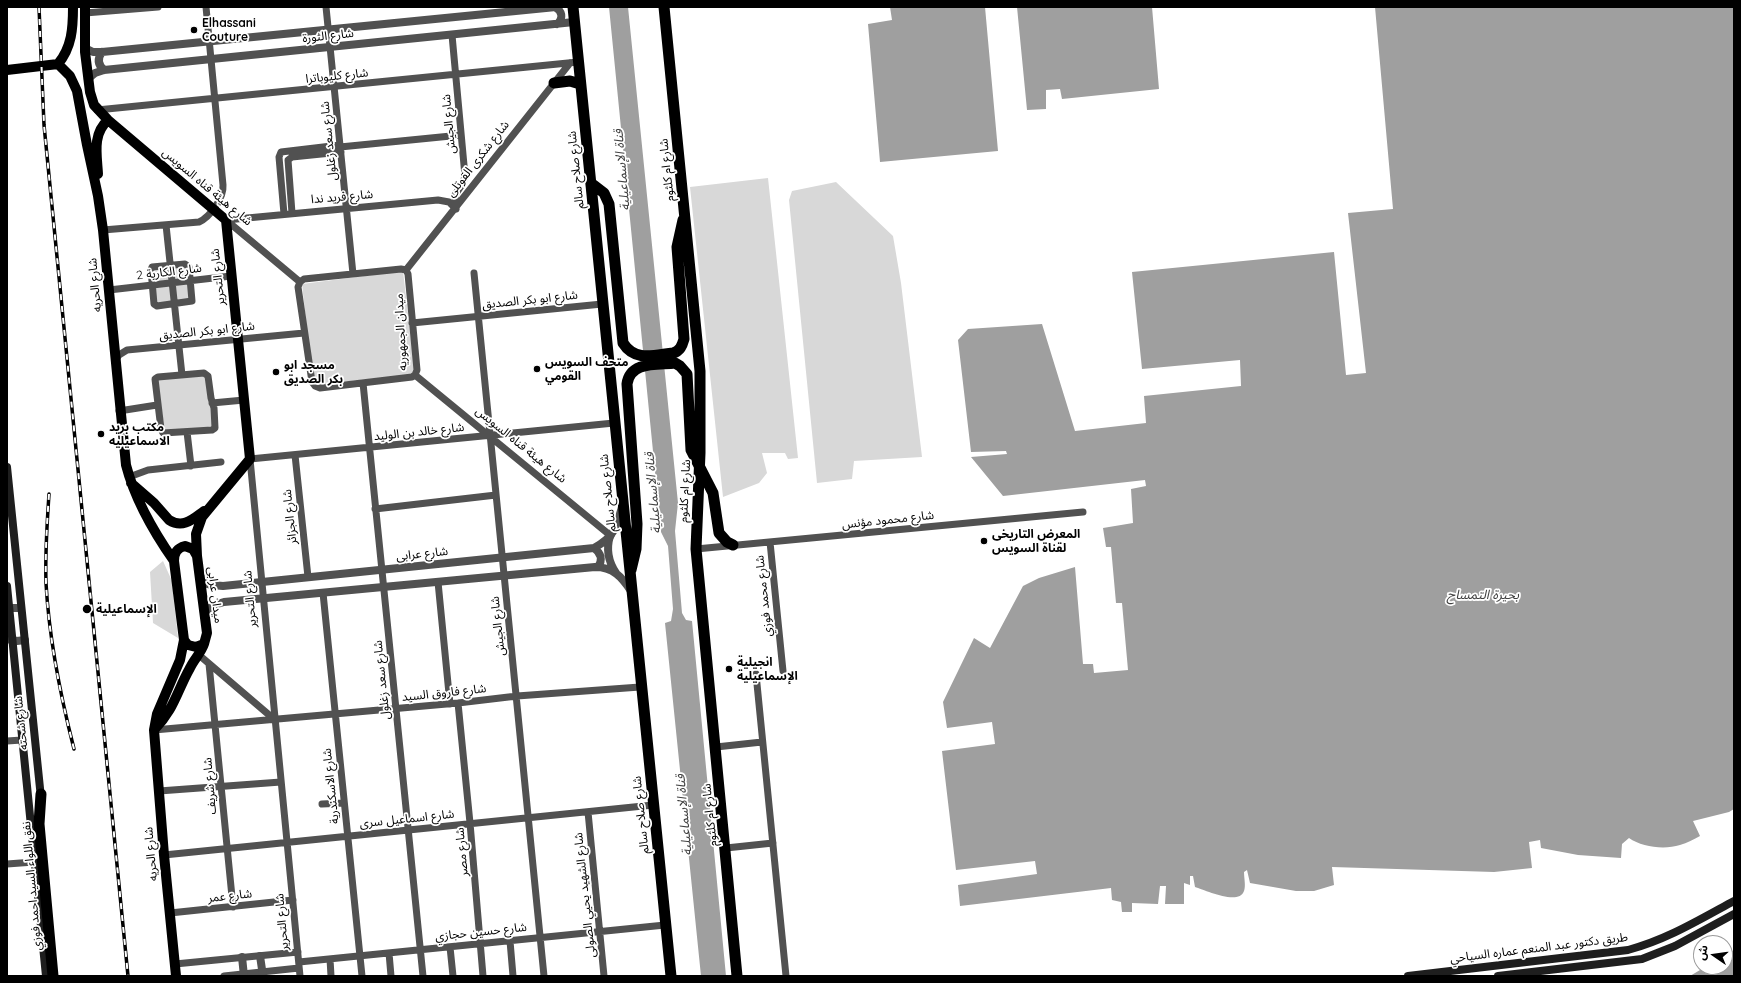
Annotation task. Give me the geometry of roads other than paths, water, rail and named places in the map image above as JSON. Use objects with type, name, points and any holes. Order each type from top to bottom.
[{"type":"highway","name":"شارع صلاح سالم","points":[[573,7],[574,63],[580,84],[591,183],[640,687],[671,976]]},
{"type":"highway","name":"شارع ام كلثوم","points":[[664,7],[700,371],[696,549],[726,848],[737,976]]},
{"type":"highway","points":[[554,83],[570,81],[580,84]]},
{"type":"highway","points":[[591,183],[604,193],[609,204],[623,343],[639,361]]},
{"type":"highway","points":[[674,358],[684,340],[677,248],[680,228],[685,216]]},
{"type":"highway","points":[[639,361],[674,358]]},
{"type":"highway","points":[[674,358],[687,374],[690,442],[693,455],[713,493],[719,533],[732,545]]},
{"type":"highway","points":[[629,577],[636,550],[637,524],[627,384],[630,374],[639,361]]},
{"type":"highway","name":"نفق اللواء السيد احمد فوزي","points":[[41,794],[39,824],[53,976]]},
{"type":"main road","points":[[7,70],[58,64],[69,48],[73,27],[73,7]]},
{"type":"main road","points":[[85,10],[84,27],[88,79],[92,99],[97,110]]},
{"type":"main road","points":[[73,27],[84,27]]},
{"type":"main road","name":"شارع الحريه","points":[[58,64],[70,76],[77,91],[98,196],[109,290],[123,452],[130,480],[141,508],[174,561]]},
{"type":"main road","name":"شارع هيئة قناه السويس","points":[[97,110],[226,220]]},
{"type":"main road","points":[[98,196],[97,139],[99,131],[108,120]]},
{"type":"main road","name":"شارع التحرير","points":[[226,220],[250,459]]},
{"type":"main road","points":[[197,556],[196,534],[198,525],[207,509],[250,459]]},
{"type":"main road","name":"شارع شحته","points":[[7,467],[41,794],[58,976]]},
{"type":"main road","points":[[130,480],[173,523],[184,524],[207,509]]},
{"type":"main road","name":"ميدان عرابى","points":[[174,561],[175,552],[185,546],[193,549],[197,556],[207,633],[204,644]]},
{"type":"main road","points":[[174,561],[184,640],[188,645],[193,647],[199,647],[204,644]]},
{"type":"main road","name":"شارع شحته","points":[[7,586],[10,640],[22,740],[46,976]]},
{"type":"main road","name":"شارع الحريه","points":[[176,976],[154,730],[157,714],[180,660],[184,640]]},
{"type":"main road","points":[[154,730],[167,716],[189,669],[199,655],[204,644]]},
{"type":"main road","name":"طريق دكتور عبد المنعم عماره السياحي","points":[[1408,976],[1616,952],[1642,947],[1678,932],[1734,901]]},
{"type":"main road","name":"طريق دكتور عبد المنعم عماره السياحي","points":[[1498,976],[1642,959],[1667,950],[1734,914]]},
{"type":"main road","points":[[1678,932],[1683,942]]},
{"type":"main road","points":[[1642,947],[1642,959]]},
{"type":"street","points":[[85,10],[158,7]]},
{"type":"street","points":[[103,230],[199,222],[204,219],[220,199],[223,188],[206,7]]},
{"type":"street","name":"شارع سعد زغلول","points":[[326,7],[353,274]]},
{"type":"street","points":[[555,7],[562,15],[562,18],[557,24]]},
{"type":"street","name":"شارع الثورة","points":[[85,48],[93,52],[102,52],[555,7]]},
{"type":"street","name":"شارع الثورة","points":[[88,79],[95,73],[104,70],[574,22]]},
{"type":"street","name":"شارع الجيش","points":[[452,35],[464,176],[463,183],[455,195],[456,209]]},
{"type":"street","points":[[102,52],[98,60],[100,66],[104,70]]},
{"type":"street","name":"شارع كليوباترا","points":[[97,110],[334,88],[574,63]]},
{"type":"street","name":"شارع شكرى القوتلى","points":[[406,270],[456,209],[554,83],[574,63]]},
{"type":"street","points":[[284,214],[279,157],[281,152],[340,148],[461,135]]},
{"type":"street","points":[[292,213],[287,162],[289,158],[340,148]]},
{"type":"street","name":"شارع فريد ندا","points":[[226,220],[443,200],[449,202],[456,209]]},
{"type":"street","name":"شارع هيئة قناه السويس","points":[[226,220],[300,282]]},
{"type":"street","points":[[166,225],[182,375]]},
{"type":"street","points":[[187,264],[189,267],[191,281],[192,302],[154,304],[150,270],[152,267],[187,264]]},
{"type":"street","points":[[300,282],[304,279],[401,269],[406,270]]},
{"type":"street","name":"ميدان الجمهوريه","points":[[300,282],[298,287],[312,382],[315,386],[320,388],[412,377],[415,375],[417,370],[408,274],[406,270]]},
{"type":"street","name":"شارع الجيش","points":[[474,273],[544,976]]},
{"type":"street","name":"شارع الكارية 2","points":[[109,290],[231,276]]},
{"type":"street","name":"شارع ابو بكر الصديق","points":[[412,323],[602,304]]},
{"type":"street","name":"شارع ابو بكر الصديق","points":[[115,360],[119,355],[127,350],[304,333]]},
{"type":"street","points":[[207,374],[212,403],[215,426],[214,430],[165,433],[161,431],[155,381],[157,377],[207,374]]},
{"type":"street","name":"شارع هيئة قناه السويس","points":[[415,375],[611,536]]},
{"type":"street","name":"شارع سعد زغلول","points":[[363,383],[423,976]]},
{"type":"street","points":[[212,403],[244,400]]},
{"type":"street","points":[[120,410],[158,405]]},
{"type":"street","name":"شارع خالد بن الوليد","points":[[250,459],[614,423]]},
{"type":"street","points":[[187,432],[191,466]]},
{"type":"street","name":"شارع الجزائر","points":[[295,455],[308,577]]},
{"type":"street","name":"شارع التحرير","points":[[250,459],[299,969]]},
{"type":"street","points":[[130,480],[148,470],[221,462]]},
{"type":"street","points":[[375,509],[496,495]]},
{"type":"street","points":[[616,573],[608,552],[611,536],[623,506]]},
{"type":"street","name":"شارع محمود مؤنس","points":[[696,549],[1083,512]]},
{"type":"street","name":"شارع عرابى","points":[[200,582],[217,586],[594,548],[606,542],[611,536]]},
{"type":"street","name":"شارع محمد فوزي","points":[[770,542],[783,671]]},
{"type":"street","points":[[594,548],[601,556],[601,562],[598,567]]},
{"type":"street","points":[[204,612],[224,602],[598,567],[610,569],[616,573],[624,580],[631,591]]},
{"type":"street","points":[[438,582],[450,704]]},
{"type":"street","name":"شارع الاسكندرية","points":[[323,593],[362,976]]},
{"type":"street","points":[[8,607],[21,608]]},
{"type":"street","points":[[10,640],[25,640]]},
{"type":"street","points":[[199,655],[275,720]]},
{"type":"street","name":"شارع شريف","points":[[209,664],[232,907]]},
{"type":"street","points":[[756,674],[786,976]]},
{"type":"street","name":"شارع فاروق السيد","points":[[154,730],[458,704],[517,696],[640,687]]},
{"type":"street","name":"شارع مصر","points":[[458,704],[483,976]]},
{"type":"street","points":[[7,741],[22,740]]},
{"type":"street","points":[[716,747],[762,742]]},
{"type":"street","points":[[159,791],[281,782]]},
{"type":"street","points":[[322,804],[344,803]]},
{"type":"street","name":"شارع اسماعيل سرى","points":[[164,855],[653,805]]},
{"type":"street","name":"شارع الشهيد يحيي الصولى","points":[[588,812],[604,976]]},
{"type":"street","points":[[726,848],[773,843]]},
{"type":"street","points":[[7,864],[34,862]]},
{"type":"street","name":"شارع عمر","points":[[170,913],[293,900]]},
{"type":"street","name":"شارع حسين حجازي","points":[[224,976],[262,974],[299,969],[330,959],[665,925]]},
{"type":"street","points":[[510,941],[513,976]]},
{"type":"street","points":[[450,947],[453,976]]},
{"type":"street","points":[[175,964],[298,952]]},
{"type":"street","points":[[389,953],[391,976]]},
{"type":"street","points":[[260,956],[262,974]]},
{"type":"street","points":[[242,957],[244,975]]},
{"type":"street","points":[[330,959],[331,976]]},
{"type":"water","points":[[609,7],[628,7],[678,503],[675,531],[682,613],[686,620],[692,621],[726,976],[701,976],[665,623],[671,621],[673,609],[668,546],[661,532]]},
{"type":"water","points":[[890,7],[985,7],[998,151],[880,162],[868,24],[892,20]]},
{"type":"water","points":[[1017,7],[1152,7],[1159,89],[1062,99],[1060,89],[1046,90],[1046,109],[1027,110]]},
{"type":"water","name":"بحيرة التمساح","points":[[1375,7],[1734,7],[1734,809],[1729,812],[1693,821],[1700,836],[1674,847],[1653,847],[1640,844],[1629,838],[1622,844],[1621,858],[1578,855],[1541,848],[1540,840],[1529,842],[1532,868],[1494,872],[1332,867],[1334,885],[1314,891],[1296,891],[1250,883],[1247,870],[1244,872],[1245,889],[1241,895],[1236,897],[1221,896],[1195,887],[1193,876],[1190,876],[1190,885],[1184,883],[1184,904],[1165,904],[1166,886],[1160,886],[1158,904],[1132,903],[1132,912],[1122,912],[1121,902],[1112,900],[1111,888],[960,906],[958,885],[1037,874],[1035,861],[956,870],[942,751],[995,744],[992,722],[947,728],[943,702],[974,638],[990,648],[1023,586],[1039,578],[1075,567],[1083,664],[1093,664],[1094,673],[1128,670],[1122,603],[1116,603],[1111,547],[1106,547],[1103,528],[1133,523],[1131,489],[1146,486],[1145,480],[1003,496],[971,457],[1007,454],[1006,451],[971,452],[958,340],[968,329],[1042,324],[1075,431],[1146,423],[1144,396],[1241,386],[1240,360],[1142,369],[1132,272],[1334,252],[1346,375],[1366,373],[1348,213],[1393,209]]},
{"type":"water","points":[[1733,951],[1734,976],[1690,976],[1693,974],[1733,975]]},
{"type":"railway","points":[[39,7],[44,125],[128,976]]},
{"type":"railway","points":[[49,494],[46,561],[47,604],[56,666],[74,749]]},
{"type":"place","name":"Elhassani Couture","points":[[194,30]]},
{"type":"place","name":"متحف السويس القومي","points":[[537,369]]},
{"type":"place","name":"مسجد ابو بكر الصديق","points":[[276,372]]},
{"type":"place","name":"مكتب بريد الاسماعيليه","points":[[101,434]]},
{"type":"place","name":"المعرض التاريخى لقناة السويس","points":[[984,541]]},
{"type":"place","name":"الإسماعيلية","points":[[87,609]]},
{"type":"place","name":"انجيلية الإسماعيلية","points":[[729,669]]},
{"type":"water label","name":"قناة الإسماعيلية","points":[[622,170]]},
{"type":"water label","name":"قناة الإسماعيلية","points":[[653,493]]},
{"type":"water label","name":"قناة الإسماعيلية","points":[[684,815]]}]
